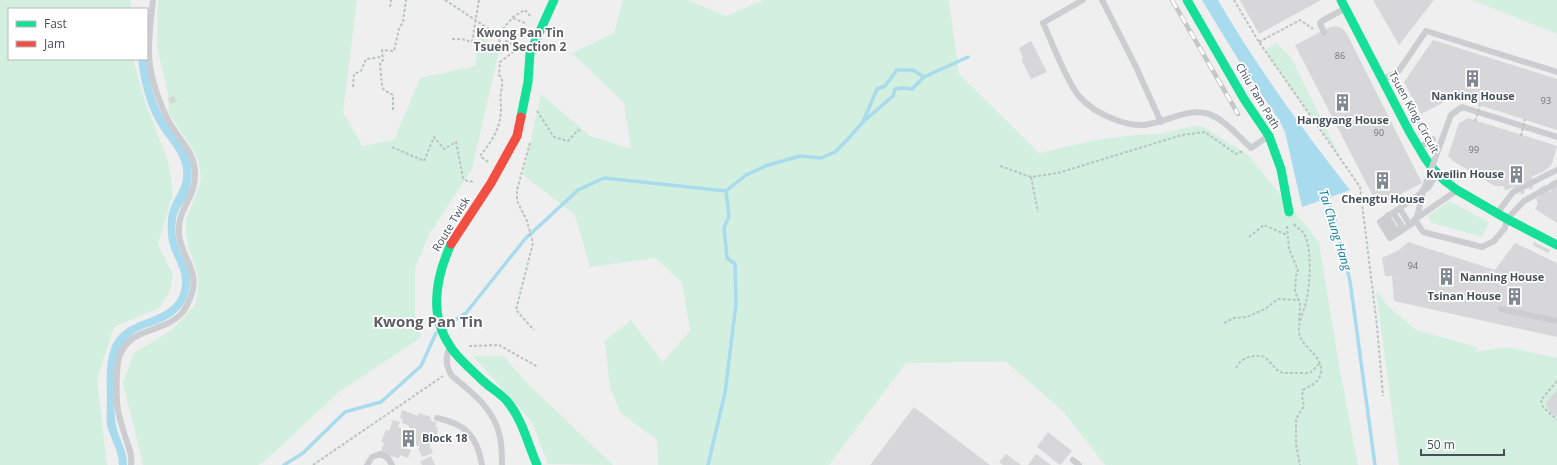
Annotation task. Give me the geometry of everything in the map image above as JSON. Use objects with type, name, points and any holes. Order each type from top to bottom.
[{"type":"street","name":"Route Twisk","points":[[537,465],[515,412],[506,400],[483,381],[450,346],[442,331],[437,312],[436,292],[442,264],[451,244],[491,183],[498,168],[518,136],[526,94],[530,53],[554,0]]},
{"type":"street","name":"Chiu Tam Path","points":[[1187,0],[1244,98],[1269,136],[1281,169],[1289,212]]},
{"type":"street","name":"Tsuen King Circuit","points":[[1344,4],[1419,148],[1437,174],[1450,186],[1507,220],[1557,245]]},
{"type":"lane","points":[[131,465],[129,448],[117,408],[119,358],[125,346],[132,339],[141,333],[172,321],[180,315],[188,303],[194,283],[192,268],[182,246],[179,234],[179,216],[192,193],[195,184],[195,165],[186,145],[168,120],[152,82],[149,52],[153,0]]},
{"type":"lane","points":[[1082,0],[1043,23],[1065,72],[1078,95],[1092,107],[1121,122],[1133,125],[1161,122],[1193,112],[1205,112],[1215,116],[1251,148],[1269,136]]},
{"type":"lane","points":[[1102,0],[1136,67],[1161,122]]},
{"type":"lane","points":[[1322,30],[1320,23],[1344,4]]},
{"type":"lane","points":[[1383,80],[1398,72],[1426,31],[1557,72]]},
{"type":"lane","points":[[1423,192],[1380,222],[1390,238],[1413,223],[1451,115],[1462,107],[1557,137]]},
{"type":"lane","points":[[1419,148],[1432,139]]},
{"type":"lane","points":[[1497,213],[1513,192],[1557,170]]},
{"type":"lane","points":[[1437,174],[1428,188],[1387,215],[1386,222],[1392,231],[1397,231],[1457,190]]},
{"type":"lane","points":[[1400,209],[1423,232],[1482,247],[1494,241],[1504,228],[1507,220],[1524,201],[1557,183]]},
{"type":"lane","points":[[1393,213],[1404,229]]},
{"type":"lane","points":[[1501,309],[1557,321]]},
{"type":"lane","points":[[450,346],[446,356],[446,366],[452,376],[480,400],[488,410],[500,436],[502,465]]},
{"type":"lane","points":[[437,418],[452,421],[465,429],[475,441],[482,465]]},
{"type":"lane","points":[[367,465],[372,457],[380,454],[388,458],[392,465]]},
{"type":"lane","points":[[1073,460],[1079,465]]},
{"type":"path","points":[[390,7],[391,0]]},
{"type":"path","points":[[393,110],[393,95],[384,90],[382,86],[380,63],[382,60],[382,50],[394,51],[399,29],[403,22],[406,0]]},
{"type":"path","points":[[445,0],[476,19],[498,35],[499,40],[504,44],[506,42]]},
{"type":"path","points":[[452,39],[461,39],[472,42],[479,0]]},
{"type":"path","points":[[1234,0],[1259,42],[1360,188],[1377,326],[1383,396]]},
{"type":"path","points":[[498,35],[513,17],[525,10]]},
{"type":"path","points":[[1259,42],[1300,20],[1316,31],[1322,30]]},
{"type":"path","points":[[498,168],[480,156],[492,142],[498,130],[501,113],[501,90],[503,86],[501,77],[498,75],[500,62],[519,48]]},
{"type":"path","points":[[354,87],[354,74],[361,71],[366,58],[382,58]]},
{"type":"path","points":[[526,94],[554,137],[568,141],[578,130],[580,131]]},
{"type":"path","points":[[1475,121],[1480,105]]},
{"type":"path","points":[[1521,136],[1525,119]]},
{"type":"path","points":[[1000,166],[1032,177],[1058,173],[1182,135],[1205,132],[1236,154],[1251,148]]},
{"type":"path","points":[[518,136],[528,140],[530,143],[517,190],[517,201],[528,221],[533,243],[516,310],[534,330]]},
{"type":"path","points":[[392,147],[424,161],[434,137],[444,149],[456,142],[463,178],[474,183],[478,179]]},
{"type":"path","points":[[1032,177],[1038,212]]},
{"type":"path","points":[[1289,212],[1287,235],[1289,249],[1298,270],[1295,291],[1300,300],[1300,326]]},
{"type":"path","points":[[1289,212],[1295,226],[1303,232],[1310,254],[1308,293],[1299,332],[1302,340],[1316,356],[1320,363],[1321,369],[1319,379],[1303,390],[1302,396],[1304,406],[1296,419],[1296,444],[1300,465]]},
{"type":"path","points":[[1249,237],[1264,225],[1287,235]]},
{"type":"path","points":[[1224,322],[1256,313],[1265,309],[1278,299],[1300,300]]},
{"type":"path","points":[[450,346],[499,345],[538,367]]},
{"type":"path","points":[[1236,368],[1243,360],[1255,356],[1265,357],[1276,370],[1282,373],[1310,372],[1320,363]]},
{"type":"path","points":[[313,465],[449,372]]},
{"type":"path","points":[[1557,381],[1541,400],[1543,408],[1557,420]]},
{"type":"green space","points":[[0,0],[131,0],[131,8],[8,8],[8,60],[133,60],[145,102],[168,161],[173,194],[158,244],[173,275],[169,293],[159,308],[114,327],[97,379],[107,465],[0,465]]},
{"type":"green space","points":[[158,0],[357,0],[343,113],[363,146],[394,140],[420,78],[475,66],[479,33],[499,51],[472,169],[430,233],[415,268],[415,320],[422,337],[339,392],[265,461],[258,465],[143,465],[123,383],[134,353],[172,330],[195,305],[199,284],[196,268],[189,249],[186,233],[186,219],[201,179],[199,163],[192,148],[169,114],[168,93],[157,47]]},
{"type":"green space","points":[[623,0],[688,0],[726,16],[764,0],[949,0],[959,74],[1039,153],[1096,140],[1134,135],[1161,134],[1196,125],[1204,127],[1248,155],[1319,242],[1339,365],[1358,465],[1105,465],[1063,411],[1006,362],[906,363],[829,465],[658,465],[657,440],[621,413],[610,388],[605,341],[631,320],[663,362],[690,331],[682,283],[656,258],[590,267],[575,215],[523,175],[541,94],[590,136],[631,149],[624,103],[572,53],[614,33]]},
{"type":"green space","points":[[1472,0],[1557,0],[1557,34]]},
{"type":"green space","points":[[1276,43],[1291,57],[1340,157],[1265,50]]},
{"type":"green space","points":[[1449,201],[1489,222],[1482,237],[1432,223],[1428,216]]},
{"type":"green space","points":[[1376,290],[1387,305],[1416,330],[1477,347],[1476,352],[1506,347],[1557,358],[1557,465],[1399,465]]},
{"type":"green space","points":[[473,356],[504,356],[524,380],[613,465],[548,464],[532,422]]},
{"type":"water","points":[[1202,0],[1218,0],[1248,49],[1281,97],[1350,190],[1302,207],[1285,132],[1279,120],[1239,61]]},
{"type":"water","points":[[138,60],[147,60],[149,76],[156,101],[163,117],[185,148],[191,164],[192,177],[189,191],[178,212],[175,227],[180,250],[190,275],[190,283],[187,298],[179,310],[168,319],[132,335],[128,339],[117,360],[115,367],[115,418],[117,430],[127,460],[127,465],[119,465],[118,454],[107,425],[107,368],[111,349],[118,337],[127,329],[171,307],[178,298],[182,285],[181,272],[172,251],[168,236],[168,221],[169,213],[181,186],[183,171],[179,157],[155,120],[148,104]]},
{"type":"building","points":[[1240,0],[1321,0],[1259,34]]},
{"type":"building","points":[[1373,0],[1434,0],[1399,45]]},
{"type":"building","points":[[1336,26],[1342,28],[1347,34],[1422,183],[1378,206],[1295,45],[1328,28]]},
{"type":"building","points":[[1433,40],[1557,79],[1557,130],[1454,97],[1421,114],[1404,82]]},
{"type":"building","points":[[1031,41],[1047,72],[1031,79],[1021,59],[1023,58],[1019,48]]},
{"type":"building","points":[[174,96],[177,101],[171,104],[168,98]]},
{"type":"building","points":[[1416,110],[1424,126],[1420,128],[1412,112]]},
{"type":"building","points":[[1468,118],[1557,146],[1552,164],[1546,170],[1531,177],[1535,184],[1532,185],[1533,188],[1530,190],[1525,182],[1521,185],[1525,192],[1522,195],[1520,192],[1517,194],[1513,187],[1506,191],[1503,186],[1495,186],[1453,161],[1448,156],[1459,123]]},
{"type":"building","points":[[1556,179],[1557,223],[1535,209],[1538,203],[1536,199],[1542,195],[1538,189],[1545,185],[1549,192],[1552,190],[1549,183]]},
{"type":"building","points":[[1408,242],[1495,270],[1515,243],[1557,263],[1557,337],[1394,301],[1392,276],[1385,276],[1382,258],[1399,250]]},
{"type":"building","points":[[1534,242],[1550,250],[1548,253],[1533,245]]},
{"type":"building","points":[[1557,390],[1557,417],[1550,412],[1546,403]]},
{"type":"building","points":[[914,407],[990,465],[870,465]]},
{"type":"building","name":"Block 18","points":[[402,410],[418,416],[419,413],[431,417],[430,420],[437,423],[435,427],[438,427],[438,431],[434,444],[429,444],[433,453],[422,457],[418,448],[420,448],[419,446],[415,445],[416,442],[407,446],[406,448],[411,450],[408,458],[400,455],[399,458],[380,454],[384,443],[381,442],[386,430],[389,431],[393,420],[400,422],[398,427],[405,430],[404,433],[411,431],[408,425],[402,423],[403,419],[400,418]]},
{"type":"building","points":[[1048,432],[1072,451],[1060,465],[1037,447]]},
{"type":"building","points":[[1006,454],[1021,465],[1003,465],[999,462]]},
{"type":"building","points":[[1036,454],[1051,465],[1028,465]]},
{"type":"building","points":[[431,456],[435,465],[422,465],[420,462]]},
{"type":"waterway","points":[[446,326],[466,313],[525,239],[578,190],[604,178],[726,191],[746,175],[768,165],[800,156],[821,158],[835,152],[863,122],[877,89],[885,86],[897,70],[913,70],[924,77],[968,57]]},
{"type":"waterway","points":[[864,121],[893,96],[895,89],[912,89],[924,77]]},
{"type":"waterway","points":[[708,465],[725,393],[736,304],[735,264],[727,258],[724,228],[729,216],[726,191]]},
{"type":"waterway","name":"Tai Chung Hang","points":[[1326,195],[1335,220],[1350,281],[1375,465]]},
{"type":"waterway","points":[[284,465],[303,453],[345,412],[381,402],[421,366],[436,333]]},
{"type":"railway","points":[[1172,0],[1238,114]]},
{"type":"traffic: fast","points":[[521,117],[528,82],[530,53],[554,0]]},
{"type":"traffic: fast","points":[[1187,0],[1244,99],[1269,136],[1281,169],[1289,212]]},
{"type":"traffic: fast","points":[[1341,0],[1409,131],[1434,170],[1457,190],[1507,219],[1557,245]]},
{"type":"traffic: fast","points":[[451,244],[441,269],[438,282],[437,308],[443,334],[453,350],[461,359],[485,383],[507,401],[521,424],[537,465]]},
{"type":"traffic: jam","points":[[451,244],[491,183],[517,136],[521,117]]},
{"type":"place","name":"Nanking House","points":[[1473,78]]},
{"type":"place","name":"Hangyang House","points":[[1343,102]]},
{"type":"place","name":"Kweilin House","points":[[1517,174]]},
{"type":"place","name":"Chengtu House","points":[[1383,181]]},
{"type":"place","name":"Nanning House","points":[[1447,277]]},
{"type":"place","name":"Tsinan House","points":[[1514,296]]},
{"type":"place","name":"Block 18","points":[[409,438]]},
{"type":"district","name":"Kwong Pan Tin Tsuen Section 2","points":[[520,40]]},
{"type":"district","name":"Kwong Pan Tin","points":[[428,322]]}]
